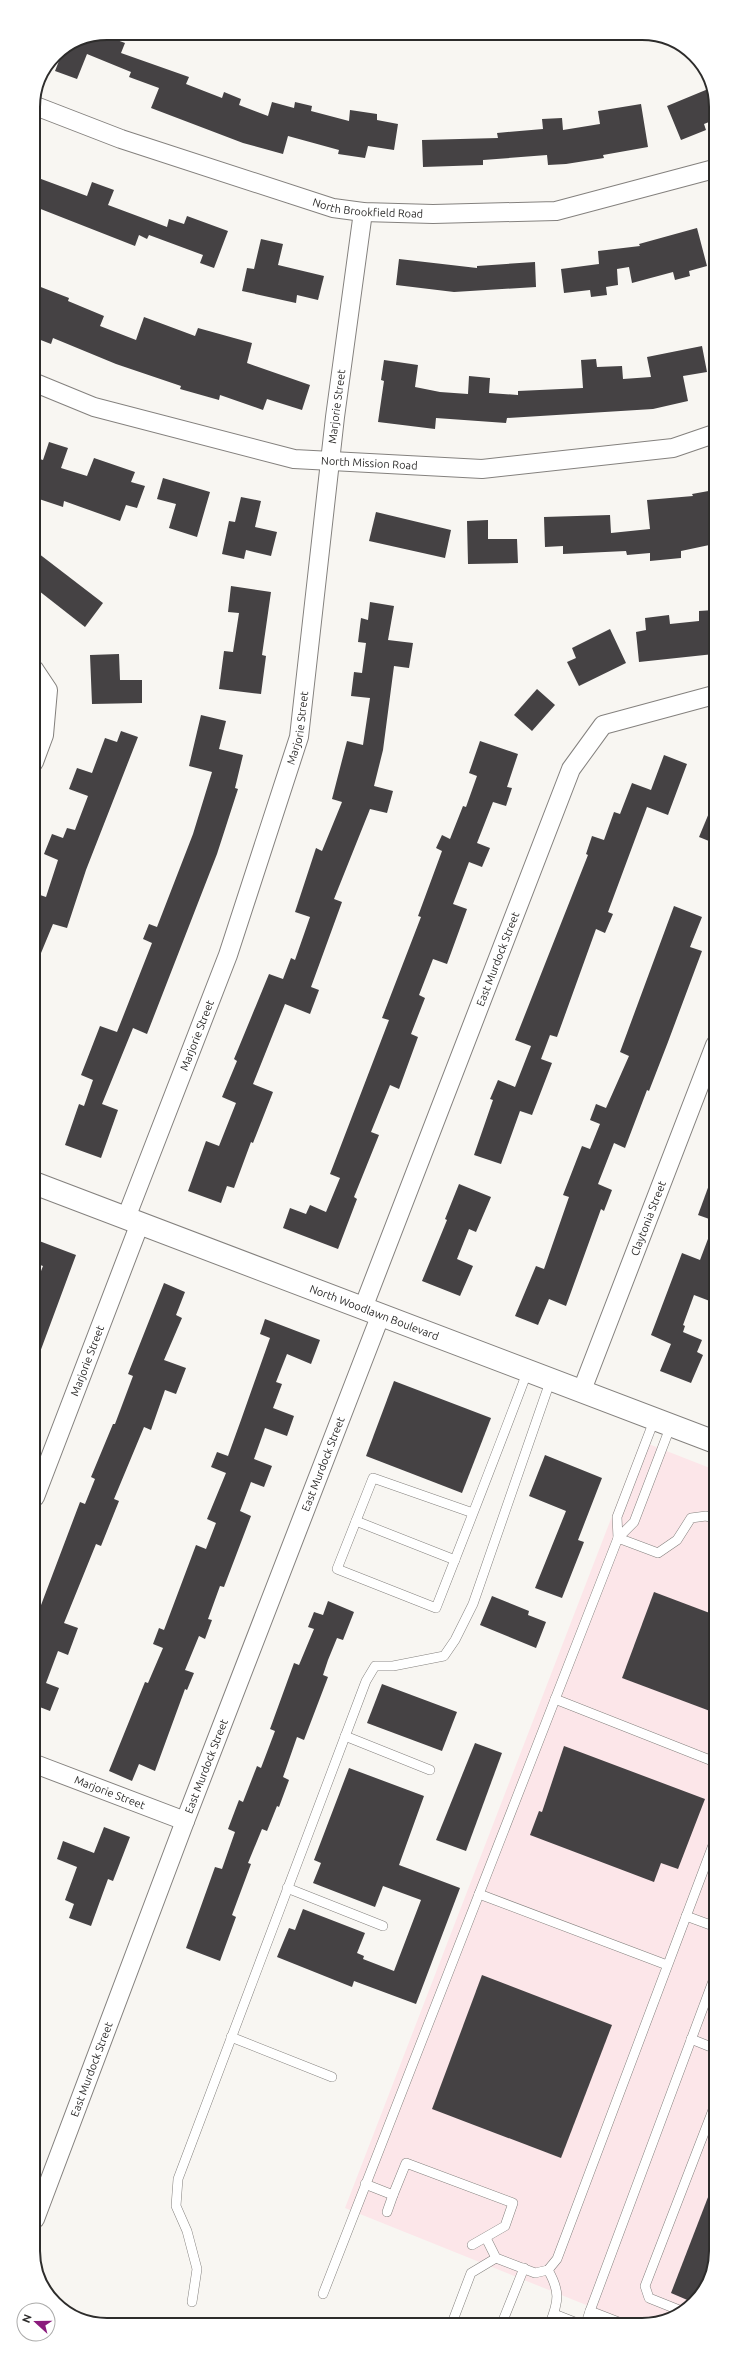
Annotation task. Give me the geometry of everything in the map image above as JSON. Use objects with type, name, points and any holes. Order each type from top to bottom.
[{"type":"main road","name":"North Woodlawn Boulevard","points":[[40,1185],[582,1390],[709,1440]]},
{"type":"street","name":"North Brookfield Road","points":[[40,108],[121,139],[333,208],[363,212],[432,214],[556,211],[709,170]]},
{"type":"street","name":"Marjorie Street","points":[[40,1483],[228,955],[299,736],[330,461],[363,212]]},
{"type":"street","name":"North Mission Road","points":[[40,385],[94,407],[294,459],[482,469],[673,448],[709,436]]},
{"type":"street","points":[[40,678],[48,690],[44,735],[40,746]]},
{"type":"street","name":"East Murdock Street","points":[[40,2206],[184,1821],[571,769],[603,724],[709,696]]},
{"type":"street","name":"Claytonia Street","points":[[582,1390],[709,1061]]},
{"type":"street","name":"Marjorie Street","points":[[40,1766],[184,1821]]},
{"type":"lane","points":[[473,1513],[373,1478],[337,1569],[436,1608],[455,1560],[528,1370]]},
{"type":"lane","points":[[192,2302],[197,2269],[187,2231],[176,2206],[178,2179],[366,1681],[375,1666],[393,1666],[444,1656],[455,1640],[473,1604],[551,1379]]},
{"type":"lane","points":[[618,1538],[617,1517],[663,1421]]},
{"type":"lane","points":[[323,2294],[618,1538],[634,1522],[663,1421]]},
{"type":"lane","points":[[618,1538],[658,1553],[677,1540],[691,1518],[709,1517]]},
{"type":"lane","points":[[356,1521],[455,1560]]},
{"type":"lane","points":[[555,1699],[709,1760]]},
{"type":"lane","points":[[345,1736],[430,1770]]},
{"type":"lane","points":[[486,2238],[496,2258],[535,2273],[548,2270],[558,2259],[709,1855]]},
{"type":"lane","points":[[287,1888],[383,1926]]},
{"type":"lane","points":[[478,1894],[668,1965]]},
{"type":"lane","points":[[686,1916],[709,1924]]},
{"type":"lane","points":[[588,2318],[709,1991]]},
{"type":"lane","points":[[231,2037],[332,2077]]},
{"type":"lane","points":[[691,2039],[709,2046]]},
{"type":"lane","points":[[676,2309],[649,2298],[645,2286],[709,2120]]},
{"type":"lane","points":[[387,2212],[406,2163],[513,2203],[506,2226],[472,2245]]},
{"type":"lane","points":[[365,2184],[393,2195]]},
{"type":"lane","points":[[454,2318],[471,2273],[496,2258]]},
{"type":"lane","points":[[504,2318],[524,2268]]},
{"type":"lane","points":[[548,2270],[557,2286],[552,2318]]},
{"type":"lane","points":[[590,2311],[608,2318]]},
{"type":"shaded area","points":[[641,1441],[709,1468],[709,2251],[708,2264],[702,2281],[689,2298],[679,2307],[668,2313],[659,2316],[642,2318],[619,2318],[345,2208]]},
{"type":"building","points":[[117,40],[125,43],[121,53],[189,77],[186,84],[222,98],[224,92],[241,99],[239,105],[268,116],[272,102],[294,108],[295,102],[312,106],[311,111],[349,121],[350,110],[377,114],[377,120],[398,124],[394,150],[368,146],[365,158],[338,154],[339,150],[288,136],[283,154],[243,143],[151,108],[159,88],[129,77],[131,72],[87,54],[77,79],[55,71],[60,60],[70,51],[81,45],[94,41]]},
{"type":"building","points":[[707,90],[709,122],[704,124],[706,130],[681,140],[667,106]]},
{"type":"building","points":[[641,104],[648,147],[603,155],[604,158],[566,164],[548,165],[547,155],[483,160],[483,165],[423,167],[422,140],[498,138],[497,133],[543,129],[542,119],[562,118],[563,130],[600,124],[598,111]]},
{"type":"building","points":[[40,179],[87,196],[92,182],[114,190],[108,205],[167,227],[169,219],[184,224],[187,216],[228,231],[214,268],[200,263],[203,255],[149,235],[147,239],[139,235],[135,246],[40,209]]},
{"type":"building","points":[[697,228],[707,266],[689,271],[690,276],[675,280],[673,272],[632,283],[629,267],[617,269],[618,285],[606,287],[607,295],[591,297],[590,290],[564,293],[561,269],[599,264],[598,251],[640,246],[639,244]]},
{"type":"building","points":[[261,239],[283,244],[278,265],[324,276],[318,300],[297,295],[296,303],[242,291],[247,268],[254,269]]},
{"type":"building","points":[[399,259],[477,268],[477,266],[535,262],[536,287],[454,292],[396,285]]},
{"type":"building","points":[[40,287],[69,298],[68,301],[104,316],[100,326],[136,340],[144,317],[195,336],[198,328],[252,343],[247,363],[310,385],[302,410],[267,399],[263,410],[220,395],[219,400],[180,389],[181,386],[116,364],[53,338],[51,344],[40,340]]},
{"type":"building","points":[[702,346],[707,372],[683,376],[688,401],[653,409],[507,418],[506,423],[436,418],[435,429],[378,422],[384,381],[381,380],[384,360],[418,365],[415,387],[440,392],[468,394],[469,376],[490,378],[489,393],[518,395],[518,391],[583,388],[581,360],[596,359],[597,367],[622,366],[623,379],[651,377],[647,357]]},
{"type":"building","points":[[49,442],[68,448],[61,468],[87,476],[94,458],[135,472],[131,482],[145,486],[137,508],[126,505],[120,521],[64,501],[63,507],[40,499],[40,459],[43,460]]},
{"type":"building","points":[[163,478],[210,492],[197,537],[169,528],[176,504],[157,499]]},
{"type":"building","points":[[709,491],[709,545],[681,551],[681,558],[650,561],[650,553],[627,555],[626,551],[563,554],[563,546],[545,547],[544,517],[610,515],[611,533],[650,529],[647,500],[693,496],[692,494]]},
{"type":"building","points":[[241,497],[261,501],[255,527],[277,532],[271,556],[246,550],[244,559],[222,554],[229,521],[235,522]]},
{"type":"building","points":[[376,512],[451,530],[445,558],[369,541]]},
{"type":"building","points":[[488,520],[488,539],[517,539],[518,563],[468,564],[467,521]]},
{"type":"building","points":[[40,555],[103,603],[85,627],[40,592]]},
{"type":"building","points":[[231,586],[271,592],[262,655],[266,656],[261,694],[219,689],[224,651],[233,652],[239,613],[228,612]]},
{"type":"building","points":[[370,602],[394,606],[388,640],[413,643],[409,668],[394,666],[383,750],[374,786],[393,791],[387,813],[370,809],[334,899],[342,902],[311,987],[319,990],[310,1014],[285,1004],[253,1084],[273,1092],[253,1143],[251,1142],[234,1188],[227,1186],[221,1203],[188,1191],[206,1141],[219,1146],[236,1103],[222,1097],[237,1061],[234,1059],[269,974],[283,979],[291,958],[295,960],[310,917],[295,912],[316,848],[322,851],[342,802],[332,799],[347,741],[363,745],[370,698],[351,696],[354,672],[362,673],[366,643],[358,642],[361,618],[368,620]]},
{"type":"building","points":[[709,610],[709,655],[639,662],[636,632],[646,630],[645,618],[669,615],[670,624],[699,621],[699,611]]},
{"type":"building","points":[[610,629],[626,663],[579,686],[567,662],[576,658],[572,648]]},
{"type":"building","points":[[119,654],[120,680],[142,680],[142,703],[92,704],[90,655]]},
{"type":"building","points":[[537,689],[555,705],[532,731],[514,715]]},
{"type":"building","points":[[201,715],[226,721],[219,749],[243,755],[235,788],[238,789],[217,854],[147,1034],[133,1028],[102,1104],[118,1110],[101,1158],[65,1145],[79,1104],[84,1106],[93,1080],[81,1075],[100,1026],[117,1032],[152,943],[143,939],[149,924],[157,927],[193,834],[212,772],[189,766]]},
{"type":"building","points":[[121,731],[138,737],[86,870],[67,928],[53,924],[40,955],[40,895],[46,897],[58,860],[44,854],[52,834],[63,838],[67,828],[75,830],[88,796],[69,789],[77,768],[92,773],[105,738],[117,742]]},
{"type":"building","points":[[480,741],[518,754],[507,787],[512,788],[506,806],[493,802],[477,843],[490,848],[482,867],[469,862],[453,904],[467,909],[447,964],[433,959],[419,995],[425,998],[411,1034],[418,1037],[399,1089],[390,1085],[371,1132],[379,1135],[354,1197],[357,1199],[338,1249],[283,1228],[290,1208],[306,1214],[310,1205],[326,1212],[340,1178],[330,1174],[389,1020],[382,1018],[421,917],[418,916],[442,851],[436,848],[442,835],[450,839],[463,806],[466,807],[477,776],[469,773]]},
{"type":"building","points":[[664,755],[687,764],[668,815],[647,807],[608,912],[613,914],[605,933],[596,929],[557,1037],[550,1035],[541,1059],[552,1063],[532,1115],[520,1111],[501,1164],[474,1155],[493,1100],[490,1099],[498,1080],[515,1087],[531,1046],[515,1040],[588,855],[586,854],[592,836],[604,840],[614,812],[620,814],[632,783],[651,790]]},
{"type":"building","points":[[709,813],[709,841],[699,837]]},
{"type":"building","points":[[674,906],[702,917],[690,947],[702,951],[649,1091],[647,1090],[625,1148],[614,1143],[598,1184],[612,1190],[604,1211],[601,1209],[566,1306],[549,1299],[538,1325],[515,1316],[536,1266],[544,1269],[569,1197],[563,1195],[582,1146],[590,1149],[600,1124],[590,1120],[596,1104],[606,1108],[629,1056],[620,1052]]},
{"type":"building","points":[[459,1184],[491,1197],[476,1232],[469,1229],[457,1259],[473,1266],[460,1296],[422,1281],[447,1220],[445,1219]]},
{"type":"building","points":[[709,1185],[709,1219],[698,1215]]},
{"type":"building","points":[[709,1236],[709,1301],[694,1295],[683,1325],[685,1326],[683,1332],[702,1340],[697,1352],[703,1355],[691,1383],[660,1371],[671,1344],[651,1335],[682,1253],[700,1260]]},
{"type":"building","points":[[40,1241],[76,1255],[40,1352],[40,1274],[43,1266],[40,1265]]},
{"type":"building","points":[[164,1283],[185,1292],[176,1315],[182,1318],[164,1360],[186,1368],[176,1394],[165,1390],[151,1430],[144,1427],[114,1499],[119,1501],[101,1546],[96,1544],[64,1623],[78,1628],[68,1655],[58,1651],[46,1683],[59,1688],[50,1711],[40,1707],[40,1608],[80,1502],[85,1504],[95,1479],[91,1477],[113,1424],[115,1424],[133,1376],[128,1374]]},
{"type":"building","points":[[265,1319],[320,1340],[311,1364],[287,1354],[276,1382],[282,1384],[273,1408],[294,1416],[287,1436],[265,1428],[254,1459],[272,1466],[264,1487],[251,1482],[240,1511],[251,1516],[224,1587],[220,1586],[208,1619],[212,1620],[205,1639],[199,1636],[185,1670],[194,1673],[187,1690],[185,1689],[155,1771],[139,1764],[132,1781],[109,1771],[145,1682],[148,1683],[163,1648],[153,1644],[159,1628],[164,1630],[196,1545],[206,1549],[216,1523],[207,1519],[226,1473],[211,1467],[217,1452],[228,1456],[270,1338],[260,1334]]},
{"type":"building","points":[[394,1381],[491,1418],[462,1493],[366,1456]]},
{"type":"building","points":[[545,1455],[602,1478],[578,1540],[584,1542],[562,1598],[535,1588],[566,1511],[529,1496]]},
{"type":"building","points":[[654,1592],[709,1613],[709,1711],[622,1678]]},
{"type":"building","points":[[492,1596],[529,1611],[528,1615],[546,1622],[536,1648],[480,1625]]},
{"type":"building","points":[[328,1601],[354,1612],[343,1640],[337,1638],[328,1660],[323,1675],[328,1677],[304,1740],[297,1737],[283,1777],[289,1780],[279,1807],[277,1806],[267,1831],[262,1829],[248,1863],[251,1864],[232,1915],[236,1917],[220,1961],[186,1948],[215,1867],[222,1869],[235,1832],[228,1829],[239,1800],[243,1802],[257,1766],[261,1768],[275,1731],[270,1729],[294,1663],[299,1665],[314,1629],[308,1627],[314,1612],[323,1615]]},
{"type":"building","points":[[382,1684],[457,1712],[442,1751],[367,1723]]},
{"type":"building","points":[[475,1743],[502,1753],[466,1851],[436,1840]]},
{"type":"building","points":[[564,1746],[705,1799],[678,1869],[661,1863],[654,1882],[530,1835],[539,1811],[542,1812]]},
{"type":"building","points":[[349,1768],[424,1796],[399,1865],[460,1888],[416,2004],[354,1981],[352,1987],[277,1957],[289,1928],[295,1930],[303,1909],[365,1933],[357,1953],[364,1956],[363,1959],[394,1971],[421,1900],[383,1886],[375,1907],[313,1883],[321,1863],[314,1860]]},
{"type":"building","points":[[104,1827],[130,1837],[113,1881],[108,1879],[91,1926],[69,1918],[74,1904],[65,1900],[77,1867],[57,1859],[63,1841],[94,1853]]},
{"type":"building","points":[[482,1975],[612,2025],[561,2158],[432,2109]]},
{"type":"building","points":[[709,2195],[708,2264],[702,2281],[695,2292],[687,2300],[671,2293]]}]
